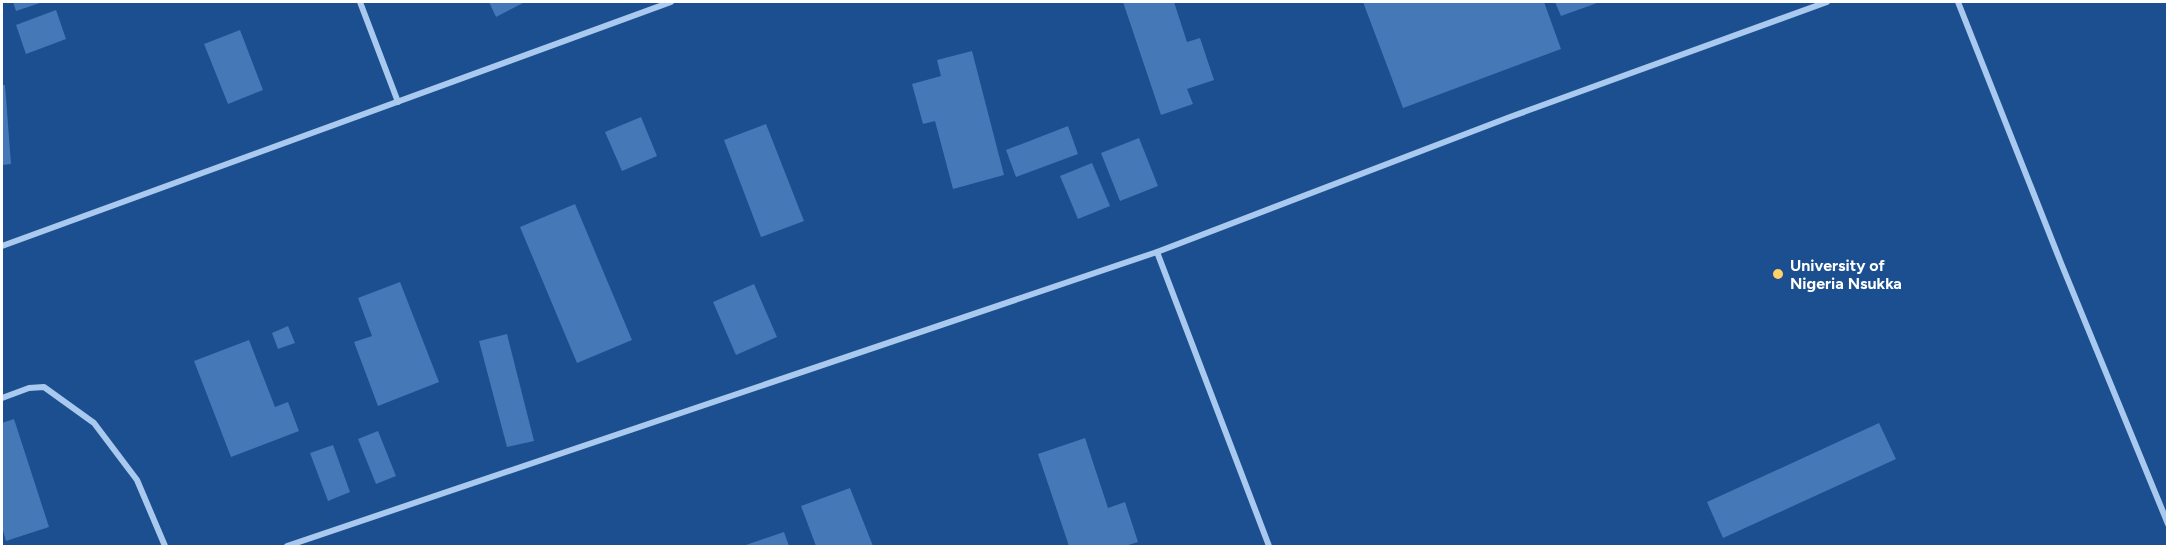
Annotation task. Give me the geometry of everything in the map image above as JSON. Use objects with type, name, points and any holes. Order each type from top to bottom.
[{"type":"street","points":[[360,2],[398,102]]},
{"type":"street","points":[[2,246],[671,2]]},
{"type":"street","points":[[287,546],[1157,252],[1510,117],[1827,2]]},
{"type":"street","points":[[1958,2],[2061,263],[2168,524]]},
{"type":"street","points":[[1157,252],[1269,546]]},
{"type":"street","points":[[2,398],[29,388],[44,387],[94,423],[137,480],[165,546]]},
{"type":"building","points":[[13,2],[43,2],[16,11]]},
{"type":"building","points":[[489,2],[525,2],[496,17]]},
{"type":"building","points":[[1123,2],[1174,2],[1187,42],[1200,38],[1214,80],[1187,89],[1193,104],[1161,115]]},
{"type":"building","points":[[1363,2],[1544,2],[1561,49],[1403,108]]},
{"type":"building","points":[[1555,2],[1600,2],[1561,16]]},
{"type":"building","points":[[56,10],[66,39],[26,54],[16,25]]},
{"type":"building","points":[[240,30],[263,90],[228,104],[204,44]]},
{"type":"building","points":[[972,51],[1004,175],[953,189],[935,121],[923,124],[912,84],[941,76],[937,60]]},
{"type":"building","points":[[2,85],[5,85],[11,164],[2,165]]},
{"type":"building","points":[[641,117],[657,156],[622,171],[605,132]]},
{"type":"building","points":[[766,124],[804,221],[761,237],[724,140]]},
{"type":"building","points":[[1068,126],[1078,154],[1016,177],[1006,150]]},
{"type":"building","points":[[1139,138],[1158,186],[1120,201],[1101,153]]},
{"type":"building","points":[[1092,163],[1110,206],[1078,219],[1060,176]]},
{"type":"building","points":[[575,204],[632,340],[577,363],[520,227]]},
{"type":"building","points":[[400,282],[439,382],[378,406],[354,342],[372,336],[358,298]]},
{"type":"building","points":[[754,284],[777,337],[736,355],[713,302]]},
{"type":"building","points":[[288,326],[295,343],[278,349],[272,333]]},
{"type":"building","points":[[507,334],[534,441],[507,447],[479,341]]},
{"type":"building","points":[[249,340],[275,407],[288,402],[299,431],[231,457],[194,361]]},
{"type":"building","points":[[14,419],[49,527],[6,541],[2,527],[2,423]]},
{"type":"building","points":[[1879,423],[1896,459],[1723,538],[1707,502]]},
{"type":"building","points":[[378,431],[396,476],[376,484],[358,439]]},
{"type":"building","points":[[1085,438],[1108,508],[1125,502],[1138,542],[1125,546],[1069,546],[1038,454]]},
{"type":"building","points":[[333,445],[350,492],[328,501],[310,453]]},
{"type":"building","points":[[850,488],[873,546],[816,546],[801,506]]},
{"type":"building","points":[[784,532],[789,546],[743,546]]},
{"type":"place","name":"University of Nigeria Nsukka","points":[[1778,274]]}]
